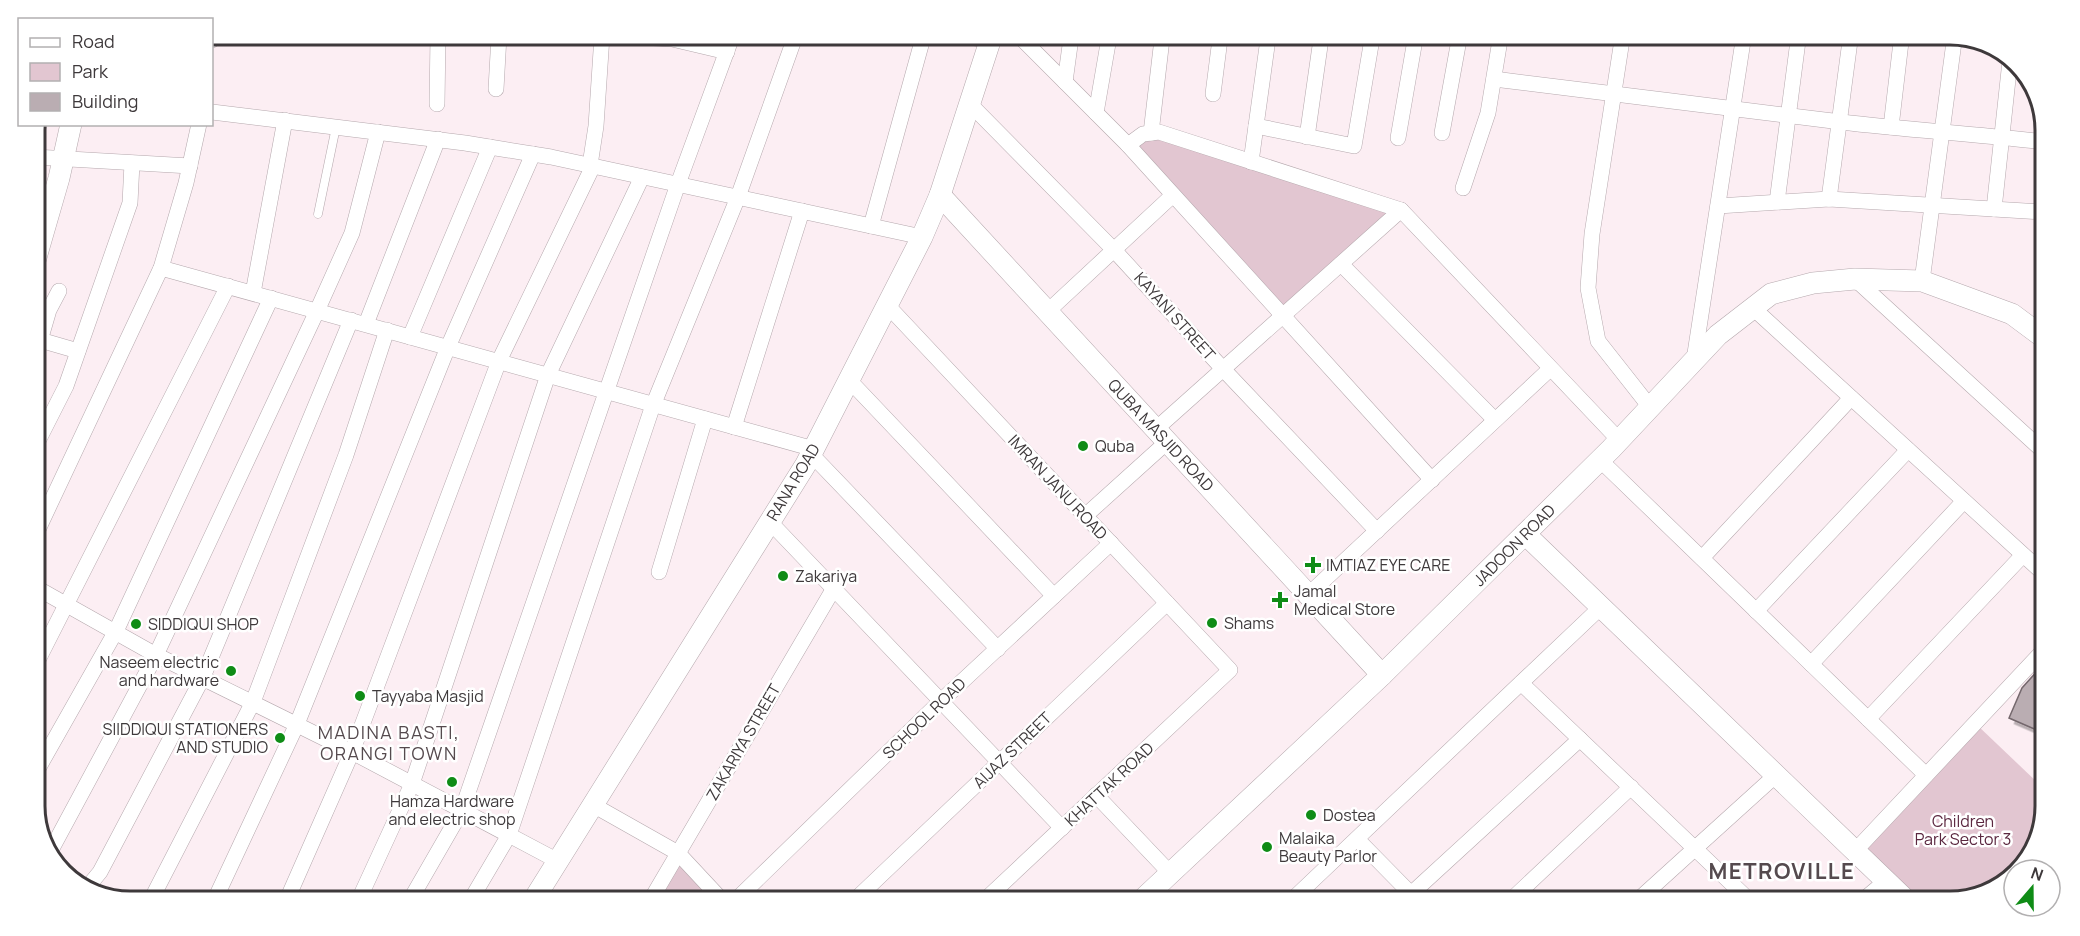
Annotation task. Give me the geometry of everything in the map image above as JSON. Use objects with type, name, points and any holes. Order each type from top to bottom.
[{"type":"street","points":[[437,104],[438,45]]},
{"type":"street","points":[[496,89],[498,45]]},
{"type":"street","points":[[291,891],[352,752],[499,361],[592,166],[601,45]]},
{"type":"street","points":[[697,45],[727,52]]},
{"type":"street","points":[[415,891],[462,810],[678,184],[729,45]]},
{"type":"street","points":[[476,891],[509,835],[654,405],[738,197],[792,45]]},
{"type":"street","points":[[871,226],[921,45]]},
{"type":"street","name":"RANA ROAD","points":[[539,891],[812,451],[940,195],[970,104],[984,45]]},
{"type":"street","points":[[1028,45],[1128,145],[1432,480]]},
{"type":"street","points":[[1065,82],[1070,45]]},
{"type":"street","points":[[1096,113],[1108,45]]},
{"type":"street","points":[[1151,133],[1161,45]]},
{"type":"street","points":[[1213,94],[1219,45]]},
{"type":"street","points":[[1251,162],[1267,45]]},
{"type":"street","points":[[1307,137],[1320,45]]},
{"type":"street","points":[[1256,126],[1354,146],[1371,45]]},
{"type":"street","points":[[1398,138],[1414,45]]},
{"type":"street","points":[[1443,133],[1458,45]]},
{"type":"street","points":[[1463,188],[1488,113],[1499,45]]},
{"type":"street","points":[[1621,45],[1592,234],[1588,288],[1598,341],[1650,407]]},
{"type":"street","points":[[1694,360],[1742,45]]},
{"type":"street","points":[[1777,202],[1798,45]]},
{"type":"street","points":[[1829,199],[1850,45]]},
{"type":"street","points":[[1891,127],[1901,45]]},
{"type":"street","points":[[1922,281],[1954,45]]},
{"type":"street","points":[[1994,208],[2009,69]]},
{"type":"street","points":[[1494,79],[1840,122],[2035,141]]},
{"type":"street","name":"KAYANI STREET","points":[[970,104],[1114,250],[1377,531]]},
{"type":"street","points":[[213,112],[533,154],[921,237]]},
{"type":"street","points":[[253,293],[285,120]]},
{"type":"street","points":[[45,224],[71,126]]},
{"type":"street","points":[[45,515],[161,268],[200,126]]},
{"type":"street","points":[[53,843],[156,655],[317,311],[352,233],[378,132]]},
{"type":"street","points":[[1128,145],[1143,134],[1159,132],[1401,210],[1619,440]]},
{"type":"street","points":[[366,324],[438,140]]},
{"type":"street","points":[[410,337],[490,147]]},
{"type":"street","points":[[219,891],[297,724],[448,347],[533,154]]},
{"type":"street","points":[[45,157],[190,166]]},
{"type":"street","points":[[45,427],[66,386],[130,203],[132,163]]},
{"type":"street","points":[[363,891],[412,784],[548,375],[642,177]]},
{"type":"street","name":"QUBA MASJID ROAD","points":[[940,195],[1382,675]]},
{"type":"street","points":[[1047,312],[1173,195]]},
{"type":"street","points":[[1718,206],[1829,199],[2035,212]]},
{"type":"street","points":[[1085,516],[1223,369],[1401,210]]},
{"type":"street","points":[[734,427],[802,211]]},
{"type":"street","points":[[1341,264],[1496,420]]},
{"type":"street","points":[[161,268],[734,427],[812,451],[998,649]]},
{"type":"street","points":[[1855,279],[2035,444]]},
{"type":"street","name":"JADOON ROAD","points":[[1151,891],[1382,675],[1600,460],[1718,335],[1772,294],[1813,283],[1855,279],[1922,281],[2012,314],[2035,331]]},
{"type":"street","points":[[45,646],[228,286]]},
{"type":"street","points":[[45,323],[59,291]]},
{"type":"street","points":[[45,756],[116,632],[272,298]]},
{"type":"street","name":"IMRAN JANU ROAD","points":[[886,305],[1230,670]]},
{"type":"street","points":[[1753,308],[2035,566]]},
{"type":"street","points":[[91,882],[100,872],[203,677],[351,320]]},
{"type":"street","points":[[156,891],[253,702],[346,455],[387,330]]},
{"type":"street","points":[[45,341],[78,351]]},
{"type":"street","points":[[1308,595],[1550,369]]},
{"type":"street","points":[[849,380],[1054,596]]},
{"type":"street","points":[[1702,558],[1851,398]]},
{"type":"street","points":[[658,572],[705,419]]},
{"type":"street","points":[[1756,610],[1908,450]]},
{"type":"street","points":[[1600,460],[1926,775]]},
{"type":"street","points":[[1811,664],[1964,501]]},
{"type":"street","points":[[770,522],[1062,828]]},
{"type":"street","points":[[1525,534],[1896,891]]},
{"type":"street","name":"SCHOOL ROAD","points":[[745,891],[941,701],[1111,543]]},
{"type":"street","points":[[1868,719],[2023,555]]},
{"type":"street","name":"ZAKARIYA STREET","points":[[656,891],[834,588]]},
{"type":"street","points":[[45,592],[156,655],[352,752],[558,861]]},
{"type":"street","name":"AIJAZ STREET","points":[[864,891],[1167,603]]},
{"type":"street","points":[[1307,891],[1357,839],[1601,607]]},
{"type":"street","points":[[1855,851],[2035,659]]},
{"type":"street","name":"KHATTAK ROAD","points":[[994,891],[1230,670]]},
{"type":"street","points":[[1521,683],[1740,891]]},
{"type":"street","points":[[1419,891],[1580,739]]},
{"type":"street","points":[[1648,891],[1776,775]]},
{"type":"street","points":[[1521,891],[1631,787]]},
{"type":"street","points":[[1096,795],[1170,873]]},
{"type":"street","points":[[593,805],[678,853],[713,891]]},
{"type":"street","points":[[1357,839],[1407,891]]},
{"type":"street","points":[[1874,891],[1886,881]]},
{"type":"lane","points":[[318,214],[336,127]]},
{"type":"green space","points":[[1143,134],[1401,210],[1284,315],[1128,145]]},
{"type":"green space","name":"Children Park Sector 3","points":[[1976,724],[2035,780],[2035,806],[2029,839],[2017,858],[2002,858],[2002,873],[1988,882],[1961,890],[1897,891],[1855,851]]},
{"type":"green space","points":[[675,860],[705,891],[656,891]]},
{"type":"building","points":[[2035,674],[2035,729],[2009,718],[2022,688]]},
{"type":"place","name":"Quba","points":[[1083,446]]},
{"type":"place","name":"IMTIAZ EYE CARE","points":[[1313,565]]},
{"type":"place","name":"Zakariya","points":[[783,576]]},
{"type":"place","name":"Jamal Medical Store","points":[[1280,600]]},
{"type":"place","name":"Shams","points":[[1212,623]]},
{"type":"place","name":"SIDDIQUI SHOP","points":[[136,624]]},
{"type":"place","name":"Naseem electric and hardware","points":[[231,671]]},
{"type":"place","name":"Tayyaba Masjid","points":[[360,696]]},
{"type":"place","name":"SIIDDIQUI STATIONERS AND STUDIO","points":[[280,738]]},
{"type":"place","name":"Hamza Hardware and electric shop","points":[[452,782]]},
{"type":"place","name":"Dostea","points":[[1311,815]]},
{"type":"place","name":"Malaika Beauty Parlor","points":[[1267,847]]},
{"type":"district","name":"MADINA BASTI, ORANGI TOWN","points":[[389,743]]},
{"type":"district","name":"METROVILLE","points":[[1782,871]]}]
